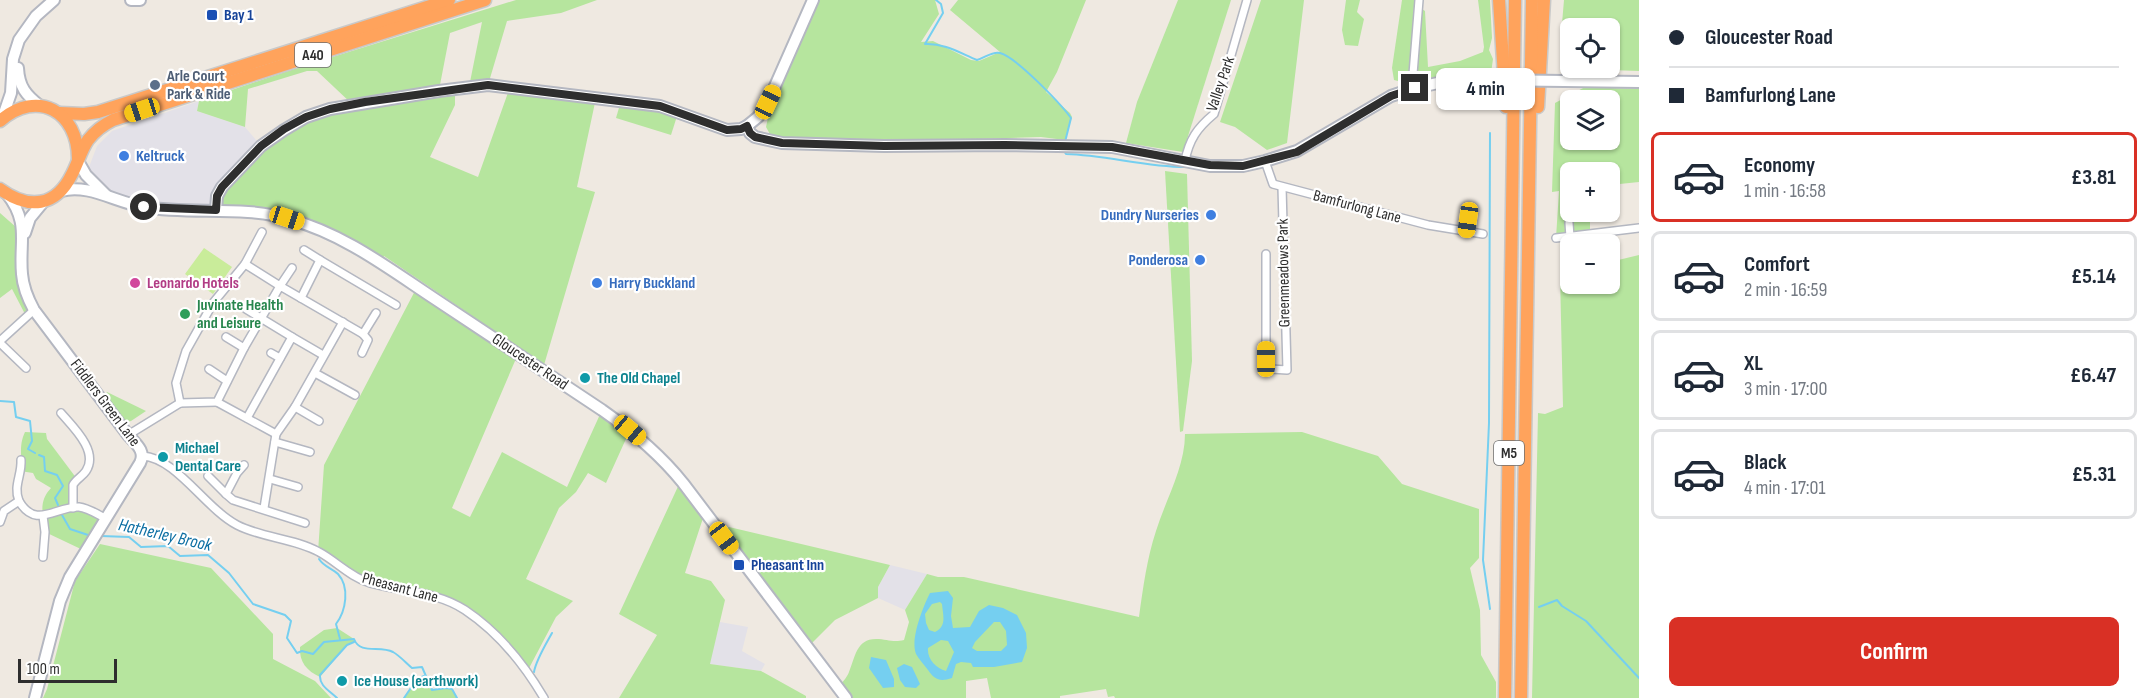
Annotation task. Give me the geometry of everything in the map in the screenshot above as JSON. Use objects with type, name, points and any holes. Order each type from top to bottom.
[{"type":"highway","name":"A40","points":[[60,113],[84,114],[127,103],[449,0]]},
{"type":"highway","name":"A40","points":[[78,161],[87,141],[99,127],[113,120],[485,0]]},
{"type":"highway","name":"M5","points":[[1499,0],[1512,207]]},
{"type":"highway","name":"M5","points":[[1505,698],[1515,0]]},
{"type":"highway","name":"M5","points":[[1521,698],[1532,0]]},
{"type":"highway","name":"M5","points":[[1528,237],[1537,134],[1544,0]]},
{"type":"highway","points":[[1,120],[22,107],[40,106],[60,113],[68,122],[76,141],[78,161],[61,191],[44,201],[28,203],[14,199],[3,192]]},
{"type":"street","points":[[1,120],[11,93],[13,59],[19,40],[36,16],[54,0]]},
{"type":"street","points":[[40,106],[22,90],[18,80],[20,54],[27,37],[40,18],[62,0]]},
{"type":"street","points":[[131,0],[140,0]]},
{"type":"street","points":[[216,210],[217,196],[222,187],[261,146],[284,129],[306,117],[330,109],[365,102],[488,85],[660,106],[727,130],[741,129],[758,117],[768,102],[813,0]]},
{"type":"street","name":"Valley Park","points":[[1185,161],[1190,139],[1214,114],[1247,0]]},
{"type":"street","points":[[1415,88],[1413,74],[1419,0]]},
{"type":"street","points":[[747,126],[755,137],[782,143],[1112,147],[1210,165],[1235,166],[1297,152],[1391,96],[1447,81],[1639,82]]},
{"type":"street","points":[[78,161],[86,175],[107,197]]},
{"type":"street","points":[[1265,161],[1270,182],[1282,187]]},
{"type":"street","name":"Bamfurlong Lane","points":[[1282,187],[1428,225],[1483,234]]},
{"type":"street","name":"Greenmeadows Park","points":[[1266,254],[1266,359],[1271,369],[1287,370],[1282,187]]},
{"type":"street","name":"Gloucester Road","points":[[61,191],[83,190],[144,207],[216,210],[287,218],[337,236],[381,261],[630,430],[654,450],[681,480],[846,698]]},
{"type":"street","name":"Fiddlers Green Lane","points":[[3,192],[19,213],[23,239],[22,275],[27,297],[34,310],[141,449],[143,456],[70,577],[60,601],[35,698]]},
{"type":"street","name":"Fiddlers Green Lane","points":[[23,239],[30,218],[44,201]]},
{"type":"street","points":[[1466,233],[1468,220]]},
{"type":"street","points":[[1569,223],[1570,234]]},
{"type":"street","points":[[1593,234],[1639,228]]},
{"type":"street","points":[[180,403],[176,383],[182,360],[213,303],[245,264],[262,232]]},
{"type":"street","points":[[1556,238],[1560,238]]},
{"type":"street","points":[[304,250],[396,305]]},
{"type":"street","points":[[301,298],[320,260]]},
{"type":"street","points":[[245,264],[363,334],[368,340],[362,353]]},
{"type":"street","points":[[217,402],[244,348],[292,268]]},
{"type":"street","points":[[246,309],[323,355]]},
{"type":"street","points":[[26,368],[0,342],[34,310]]},
{"type":"street","points":[[363,334],[376,313]]},
{"type":"street","points":[[264,508],[276,434],[315,374],[323,355],[343,322]]},
{"type":"street","points":[[226,337],[244,348]]},
{"type":"street","points":[[247,417],[292,337]]},
{"type":"street","points":[[271,353],[280,358]]},
{"type":"street","points":[[209,369],[227,381]]},
{"type":"street","points":[[315,374],[355,395]]},
{"type":"street","points":[[128,435],[180,403],[217,402],[276,434]]},
{"type":"street","points":[[295,407],[319,421]]},
{"type":"street","points":[[61,413],[81,437],[89,456],[85,472],[73,485],[74,508]]},
{"type":"street","points":[[275,442],[310,452]]},
{"type":"street","name":"Pheasant Lane","points":[[143,456],[149,456],[173,469],[210,507],[240,526],[318,552],[350,573],[369,582],[431,595],[458,606],[472,615],[508,648],[544,698]]},
{"type":"street","points":[[21,460],[15,487],[19,501],[27,512],[43,516],[74,508],[84,508],[105,518]]},
{"type":"street","points":[[226,494],[244,465]]},
{"type":"street","points":[[208,476],[233,500],[264,508],[287,519],[305,523]]},
{"type":"street","points":[[270,479],[298,488]]},
{"type":"street","points":[[0,522],[4,511],[19,501]]},
{"type":"street","points":[[41,552],[45,532],[43,516]]},
{"type":"shaded area","points":[[199,101],[197,111],[245,127],[261,146],[216,210],[172,209],[107,197],[86,175],[97,146],[112,131]]},
{"type":"shaded area","points":[[890,565],[927,574],[905,610],[878,598],[878,587]]},
{"type":"shaded area","points":[[720,622],[748,627],[742,651],[765,664],[761,671],[709,664]]},
{"type":"green space","points":[[516,0],[597,0],[561,13],[507,21],[488,85],[469,87],[482,22],[450,33],[439,90],[455,89],[455,105],[430,157],[478,177],[510,87],[596,98],[577,187],[595,192],[544,365],[384,256],[381,261],[315,227],[216,210],[217,196],[284,130],[352,104],[317,71],[307,71],[248,89],[245,127],[197,111],[199,101]]},
{"type":"green space","points":[[817,0],[935,0],[939,14],[921,42],[933,41],[971,60],[979,61],[1000,52],[950,10],[958,0],[1086,0],[1057,72],[1046,92],[1072,117],[1065,140],[1041,137],[884,142],[771,136],[766,127],[771,104]]},
{"type":"green space","points":[[1178,0],[1231,0],[1183,152],[1126,143],[1137,102]]},
{"type":"green space","points":[[1261,0],[1304,0],[1287,143],[1267,150],[1235,127],[1220,122]]},
{"type":"green space","points":[[1346,0],[1360,0],[1357,12],[1364,19],[1358,46],[1345,45],[1342,30]]},
{"type":"green space","points":[[1402,0],[1417,0],[1410,69],[1402,82],[1394,80],[1392,68]]},
{"type":"green space","points":[[1478,0],[1490,0],[1492,38],[1489,50],[1493,59],[1491,73],[1462,74],[1427,80],[1417,73],[1422,9],[1425,11],[1428,67],[1460,61],[1483,52]]},
{"type":"green space","points":[[1564,0],[1639,0],[1639,71],[1620,70],[1620,18],[1562,18]]},
{"type":"green space","points":[[1585,87],[1639,89],[1639,182],[1620,184],[1620,162],[1560,162],[1560,222],[1590,222],[1590,234],[1560,234],[1560,238],[1556,238],[1559,191],[1552,192],[1555,103],[1560,100],[1560,150],[1620,150],[1620,90],[1579,90]]},
{"type":"green space","points":[[621,101],[678,113],[671,135],[616,118]]},
{"type":"green space","points":[[1165,171],[1187,174],[1192,361],[1183,431],[1180,432]]},
{"type":"green space","points":[[0,213],[17,228],[34,310],[26,316],[12,289],[0,298]]},
{"type":"green space","points":[[204,248],[232,267],[213,294],[185,274]]},
{"type":"green space","points":[[1639,255],[1639,698],[1532,698],[1538,413],[1545,414],[1563,407],[1560,294],[1620,294],[1620,260]]},
{"type":"green space","points":[[417,287],[518,354],[452,508],[470,517],[502,452],[567,487],[602,410],[630,430],[606,483],[588,473],[576,492],[559,508],[526,579],[573,601],[556,617],[527,672],[512,653],[458,606],[369,582],[318,552],[324,465]]},
{"type":"green space","points":[[107,392],[146,411],[131,421],[123,423],[104,399]]},
{"type":"green space","points":[[25,432],[46,433],[47,439],[77,479],[73,507],[105,518],[85,551],[45,532],[43,503],[51,488],[36,479],[33,473],[20,471]]},
{"type":"green space","points":[[1302,432],[1378,456],[1402,484],[1479,509],[1479,558],[1470,568],[1480,610],[1481,655],[1496,682],[1496,698],[1115,698],[1114,696],[1108,697],[1106,689],[1060,696],[1060,698],[991,698],[987,678],[966,681],[966,698],[846,698],[838,688],[848,674],[857,650],[864,642],[876,639],[904,640],[909,622],[905,610],[927,574],[938,577],[964,577],[1139,617],[1150,552],[1182,459],[1185,434]]},
{"type":"green space","points":[[681,480],[705,512],[685,573],[711,581],[725,600],[710,664],[761,671],[806,698],[619,698],[657,635],[619,614]]},
{"type":"green space","points":[[729,527],[890,565],[878,587],[878,598],[835,620],[812,643],[724,530]]},
{"type":"green space","points":[[100,544],[211,568],[273,634],[273,659],[315,681],[331,698],[43,698],[75,581]]},
{"type":"green space","points":[[337,628],[355,642],[347,645],[320,677],[305,665],[300,647],[324,630]]},
{"type":"green space","points":[[424,676],[433,690],[452,689],[457,698],[404,698],[417,679]]},
{"type":"water","points":[[948,591],[953,598],[951,616],[953,628],[970,627],[979,611],[989,605],[1003,608],[1017,615],[1026,633],[1027,648],[1022,662],[994,667],[973,667],[971,663],[961,662],[956,664],[952,678],[941,680],[936,678],[916,654],[915,648],[918,623],[930,593]],"holes":[[[940,602],[943,620],[941,627],[935,632],[929,630],[925,614],[932,604]],[[994,622],[1000,622],[1006,631],[1007,645],[1001,651],[977,651],[972,648]],[[941,640],[948,641],[954,652],[946,671],[933,662],[928,648]]]},
{"type":"water","points":[[871,657],[886,660],[894,679],[894,687],[883,688],[869,668]]},
{"type":"water","points":[[904,664],[912,667],[920,684],[916,688],[905,687],[900,680],[897,668]]},
{"type":"waterway","points":[[936,0],[941,4],[943,13],[925,44],[945,47],[977,60],[994,53],[1007,56],[1037,81],[1071,118],[1065,142]]},
{"type":"waterway","points":[[1490,133],[1489,423],[1483,560],[1490,609]]},
{"type":"waterway","points":[[1064,151],[1066,154],[1185,167]]},
{"type":"waterway","name":"Hatherley Brook","points":[[0,401],[14,402],[16,417],[30,421],[32,441],[28,449],[35,453]]},
{"type":"waterway","name":"Hatherley Brook","points":[[39,455],[44,457],[45,471],[57,475],[63,486],[55,498],[58,505]]},
{"type":"waterway","name":"Hatherley Brook","points":[[62,515],[70,529],[88,535]]},
{"type":"waterway","name":"Hatherley Brook","points":[[101,536],[129,537],[141,547],[168,546],[180,556],[208,555],[229,573],[253,604],[285,615],[291,621],[287,638],[297,653],[302,651],[313,654],[324,642],[354,639],[361,647],[388,650],[412,668],[422,667],[432,690],[452,689],[457,698]]},
{"type":"waterway","points":[[319,559],[338,574],[344,585],[344,606],[336,624],[340,639]]},
{"type":"waterway","points":[[385,581],[414,589]]},
{"type":"waterway","points":[[1539,607],[1557,600],[1562,606],[1586,621],[1639,678]]},
{"type":"waterway","points":[[534,672],[552,633]]},
{"type":"waterway","points":[[337,698],[323,685],[320,675],[347,645],[354,642]]},
{"type":"waterway","points":[[404,698],[417,679],[424,676],[426,678]]},
{"type":"place","name":"Bay 1","points":[[212,15]]},
{"type":"place","name":"Arle Court Park & Ride","points":[[155,85]]},
{"type":"place","name":"Keltruck","points":[[124,156]]},
{"type":"place","name":"Dundry Nurseries","points":[[1211,215]]},
{"type":"place","name":"Ponderosa","points":[[1200,260]]},
{"type":"place","name":"Leonardo Hotels","points":[[135,283]]},
{"type":"place","name":"Harry Buckland","points":[[597,283]]},
{"type":"place","name":"Juvinate Health and Leisure","points":[[185,314]]},
{"type":"place","name":"The Old Chapel","points":[[585,378]]},
{"type":"place","name":"Michael Dental Care","points":[[163,457]]},
{"type":"place","name":"Pheasant Inn","points":[[739,565]]},
{"type":"place","name":"Ice House (earthwork)","points":[[342,681]]},
{"type":"route","points":[[144,207],[216,210],[217,196],[238,168],[261,146],[284,129],[306,117],[344,106],[488,85],[660,106],[727,130],[747,126],[755,137],[782,143],[1112,147],[1210,165],[1243,166],[1297,152],[1391,96],[1415,88]]}]
